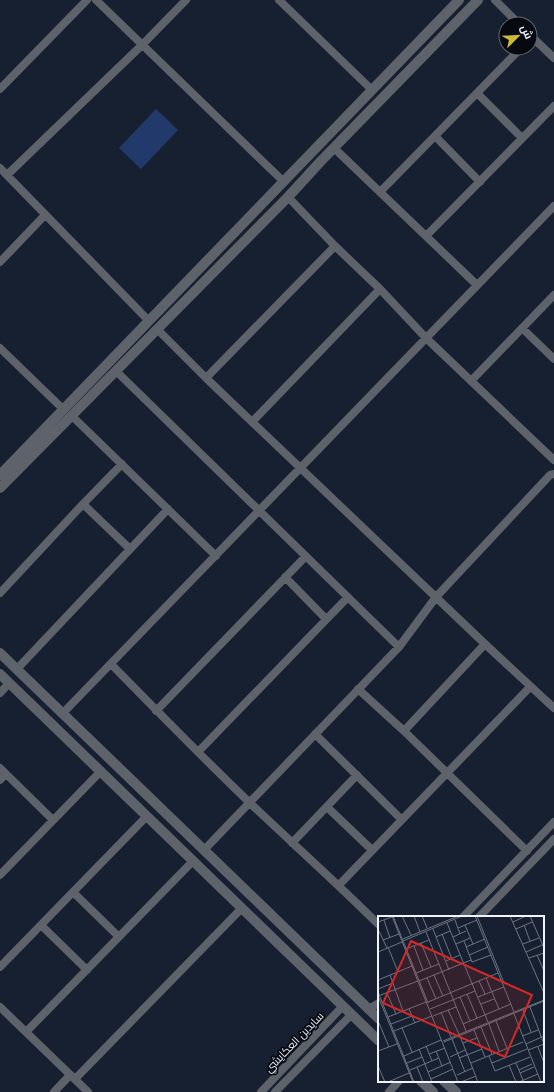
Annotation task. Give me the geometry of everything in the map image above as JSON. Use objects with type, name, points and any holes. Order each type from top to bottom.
[{"type":"street","points":[[0,89],[87,0]]},
{"type":"street","points":[[96,0],[284,182]]},
{"type":"street","points":[[0,488],[4,474],[63,409],[459,0]]},
{"type":"street","points":[[4,474],[72,416],[288,197],[478,0]]},
{"type":"street","points":[[495,0],[511,16]]},
{"type":"street","points":[[6,175],[142,45],[181,2]]},
{"type":"street","points":[[284,2],[372,90]]},
{"type":"street","points":[[538,43],[554,58]]},
{"type":"street","points":[[380,192],[513,56]]},
{"type":"street","points":[[477,93],[522,138]]},
{"type":"street","points":[[426,236],[554,106]]},
{"type":"street","points":[[435,136],[480,182]]},
{"type":"street","points":[[318,147],[320,155],[326,156]]},
{"type":"street","points":[[334,148],[477,285]]},
{"type":"street","points":[[304,161],[311,163],[313,170]]},
{"type":"street","points":[[0,168],[149,321]]},
{"type":"street","points":[[288,197],[334,246],[380,289],[426,338],[554,460]]},
{"type":"street","points":[[63,713],[553,208]]},
{"type":"street","points":[[1,260],[45,215]]},
{"type":"street","points":[[206,378],[334,246]]},
{"type":"street","points":[[252,422],[380,289]]},
{"type":"street","points":[[471,381],[554,295]]},
{"type":"street","points":[[522,328],[554,359]]},
{"type":"street","points":[[157,329],[300,468],[530,687],[554,708]]},
{"type":"street","points":[[0,348],[63,409]]},
{"type":"street","points":[[116,371],[399,647]]},
{"type":"street","points":[[72,416],[216,556]]},
{"type":"street","points":[[0,593],[82,504],[122,464]]},
{"type":"street","points":[[204,850],[399,647],[436,597],[550,475],[554,474]]},
{"type":"street","points":[[82,504],[130,549]]},
{"type":"street","points":[[17,669],[168,509]]},
{"type":"street","points":[[156,711],[306,556]]},
{"type":"street","points":[[285,577],[326,619]]},
{"type":"street","points":[[198,752],[348,597]]},
{"type":"street","points":[[404,731],[485,644]]},
{"type":"street","points":[[0,652],[378,1018]]},
{"type":"street","points":[[111,664],[156,711],[250,803],[339,885],[378,924]]},
{"type":"street","points":[[0,674],[342,1007],[378,1040]]},
{"type":"street","points":[[0,692],[9,683]]},
{"type":"street","points":[[339,885],[530,687]]},
{"type":"street","points":[[358,689],[404,731],[527,852]]},
{"type":"street","points":[[315,734],[401,819]]},
{"type":"street","points":[[0,780],[3,771],[53,820]]},
{"type":"street","points":[[0,875],[101,771]]},
{"type":"street","points":[[292,843],[357,775]]},
{"type":"street","points":[[327,807],[372,850]]},
{"type":"street","points":[[0,967],[147,816]]},
{"type":"street","points":[[464,916],[527,852],[554,822]]},
{"type":"street","points":[[480,916],[554,839]]},
{"type":"street","points":[[26,1032],[193,861]]},
{"type":"street","points":[[204,872],[212,869],[216,865],[216,861]]},
{"type":"street","points":[[222,889],[223,879],[230,875]]},
{"type":"street","points":[[73,892],[119,937]]},
{"type":"street","points":[[54,1092],[73,1077],[242,908]]},
{"type":"street","points":[[40,925],[87,970]]},
{"type":"street","points":[[368,1009],[378,1004]]},
{"type":"street","points":[[0,1007],[88,1092]]},
{"type":"street","name":"سايدين العكايشي","points":[[261,1092],[342,1007]]},
{"type":"street","name":"سايدين العكايشي","points":[[275,1092],[351,1015]]},
{"type":"street","points":[[389,1092],[398,1082]]},
{"type":"street","points":[[422,1082],[433,1092]]},
{"type":"street","points":[[445,1082],[456,1092]]},
{"type":"shaded area","points":[[156,109],[178,130],[141,169],[119,148]]}]
